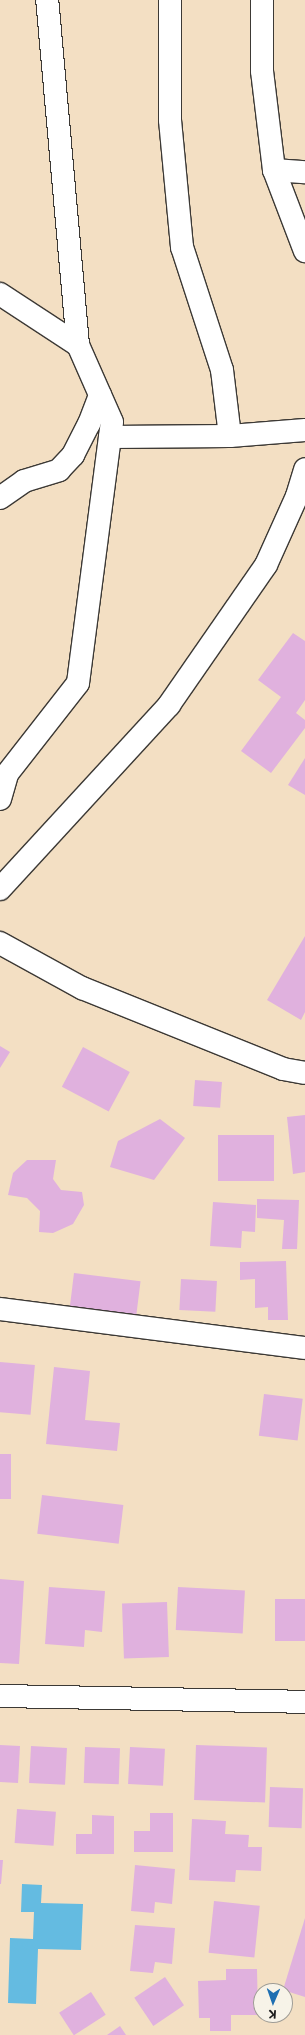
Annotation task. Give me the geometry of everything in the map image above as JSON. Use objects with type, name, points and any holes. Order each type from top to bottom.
[{"type":"street","points":[[0,799],[3,774],[78,683],[112,422],[78,345],[47,0]]},
{"type":"street","points":[[170,0],[170,120],[182,247],[222,370],[230,436]]},
{"type":"street","points":[[262,0],[262,71],[274,170],[305,251]]},
{"type":"street","points":[[274,170],[305,172]]},
{"type":"street","points":[[0,294],[78,345]]},
{"type":"street","points":[[0,498],[24,481],[59,470],[73,455],[89,424],[100,395]]},
{"type":"street","points":[[110,437],[230,436],[305,430]]},
{"type":"street","points":[[0,889],[169,705],[266,565],[301,497],[305,469]]},
{"type":"street","points":[[0,943],[82,988],[283,1070],[305,1073]]},
{"type":"street","points":[[0,1309],[305,1348]]},
{"type":"street","points":[[0,1696],[305,1702]]},
{"type":"water","points":[[22,1884],[42,1885],[41,1903],[83,1904],[81,1950],[38,1949],[36,2004],[8,2003],[10,1938],[33,1939],[34,1912],[21,1912]]},
{"type":"building","points":[[293,633],[305,641],[305,700],[296,713],[305,720],[305,728],[271,773],[241,751],[281,697],[258,680]]},
{"type":"building","points":[[305,758],[305,795],[288,785]]},
{"type":"building","points":[[305,936],[305,1012],[301,1020],[267,1000]]},
{"type":"building","points":[[0,1046],[10,1052],[0,1068]]},
{"type":"building","points":[[83,1047],[130,1072],[109,1112],[62,1087]]},
{"type":"building","points":[[195,1080],[222,1082],[220,1108],[193,1106]]},
{"type":"building","points":[[305,1115],[305,1172],[293,1174],[287,1117]]},
{"type":"building","points":[[160,1119],[185,1138],[154,1180],[110,1167],[118,1141]]},
{"type":"building","points":[[218,1135],[274,1135],[274,1181],[218,1181]]},
{"type":"building","points":[[27,1160],[56,1160],[53,1179],[61,1190],[82,1192],[84,1205],[73,1224],[53,1233],[39,1232],[40,1211],[27,1198],[8,1195],[13,1173]]},
{"type":"building","points":[[257,1199],[299,1200],[297,1249],[282,1249],[284,1220],[257,1218]]},
{"type":"building","points":[[213,1202],[256,1205],[255,1232],[242,1231],[241,1248],[210,1246]]},
{"type":"building","points":[[286,1261],[288,1320],[268,1320],[268,1307],[255,1308],[255,1279],[240,1280],[240,1262]]},
{"type":"building","points":[[74,1273],[141,1281],[136,1321],[69,1313]]},
{"type":"building","points":[[181,1279],[217,1281],[215,1312],[179,1310]]},
{"type":"building","points":[[0,1362],[35,1365],[31,1415],[0,1412]]},
{"type":"building","points":[[54,1367],[90,1371],[85,1420],[120,1423],[117,1451],[46,1444]]},
{"type":"building","points":[[264,1394],[303,1399],[298,1440],[259,1436]]},
{"type":"building","points":[[0,1454],[11,1454],[11,1499],[0,1499]]},
{"type":"building","points":[[42,1495],[123,1505],[119,1544],[37,1534]]},
{"type":"building","points":[[0,1579],[24,1581],[19,1664],[0,1663]]},
{"type":"building","points":[[49,1587],[105,1591],[102,1632],[85,1630],[84,1647],[45,1644]]},
{"type":"building","points":[[178,1587],[245,1591],[243,1633],[176,1630]]},
{"type":"building","points":[[275,1599],[305,1599],[305,1641],[275,1641]]},
{"type":"building","points":[[167,1602],[169,1657],[124,1659],[122,1604]]},
{"type":"building","points":[[0,1745],[20,1746],[18,1783],[0,1782]]},
{"type":"building","points":[[196,1745],[267,1747],[265,1802],[194,1800]]},
{"type":"building","points":[[31,1746],[67,1748],[65,1785],[29,1783]]},
{"type":"building","points":[[85,1747],[120,1748],[119,1784],[84,1783]]},
{"type":"building","points":[[130,1747],[165,1749],[163,1786],[128,1784]]},
{"type":"building","points":[[270,1787],[303,1788],[302,1828],[269,1827]]},
{"type":"building","points":[[17,1809],[56,1812],[54,1846],[15,1843]]},
{"type":"building","points":[[150,1813],[173,1813],[173,1852],[134,1852],[134,1831],[150,1831]]},
{"type":"building","points":[[92,1815],[114,1816],[114,1854],[76,1854],[76,1834],[92,1834]]},
{"type":"building","points":[[192,1819],[226,1821],[225,1834],[249,1835],[248,1847],[262,1847],[261,1871],[236,1870],[235,1882],[189,1880]]},
{"type":"building","points":[[0,1860],[3,1860],[1,1884],[0,1884]]},
{"type":"building","points":[[135,1865],[175,1869],[172,1904],[155,1902],[154,1913],[131,1911]]},
{"type":"building","points":[[214,1901],[260,1906],[254,1958],[209,1953]]},
{"type":"building","points":[[305,1918],[305,1997],[293,1993],[293,1983],[285,1983]]},
{"type":"building","points":[[135,1925],[175,1928],[172,1964],[155,1962],[153,1973],[130,1971]]},
{"type":"building","points":[[226,1969],[257,1969],[257,1983],[253,1983],[253,2015],[231,2015],[231,2031],[210,2031],[210,2018],[199,2018],[198,1981],[226,1980]]},
{"type":"building","points":[[165,1977],[184,2005],[153,2026],[134,1998]]},
{"type":"building","points":[[91,1992],[106,2015],[74,2035],[59,2013]]},
{"type":"building","points":[[120,2026],[126,2035],[107,2035]]}]
